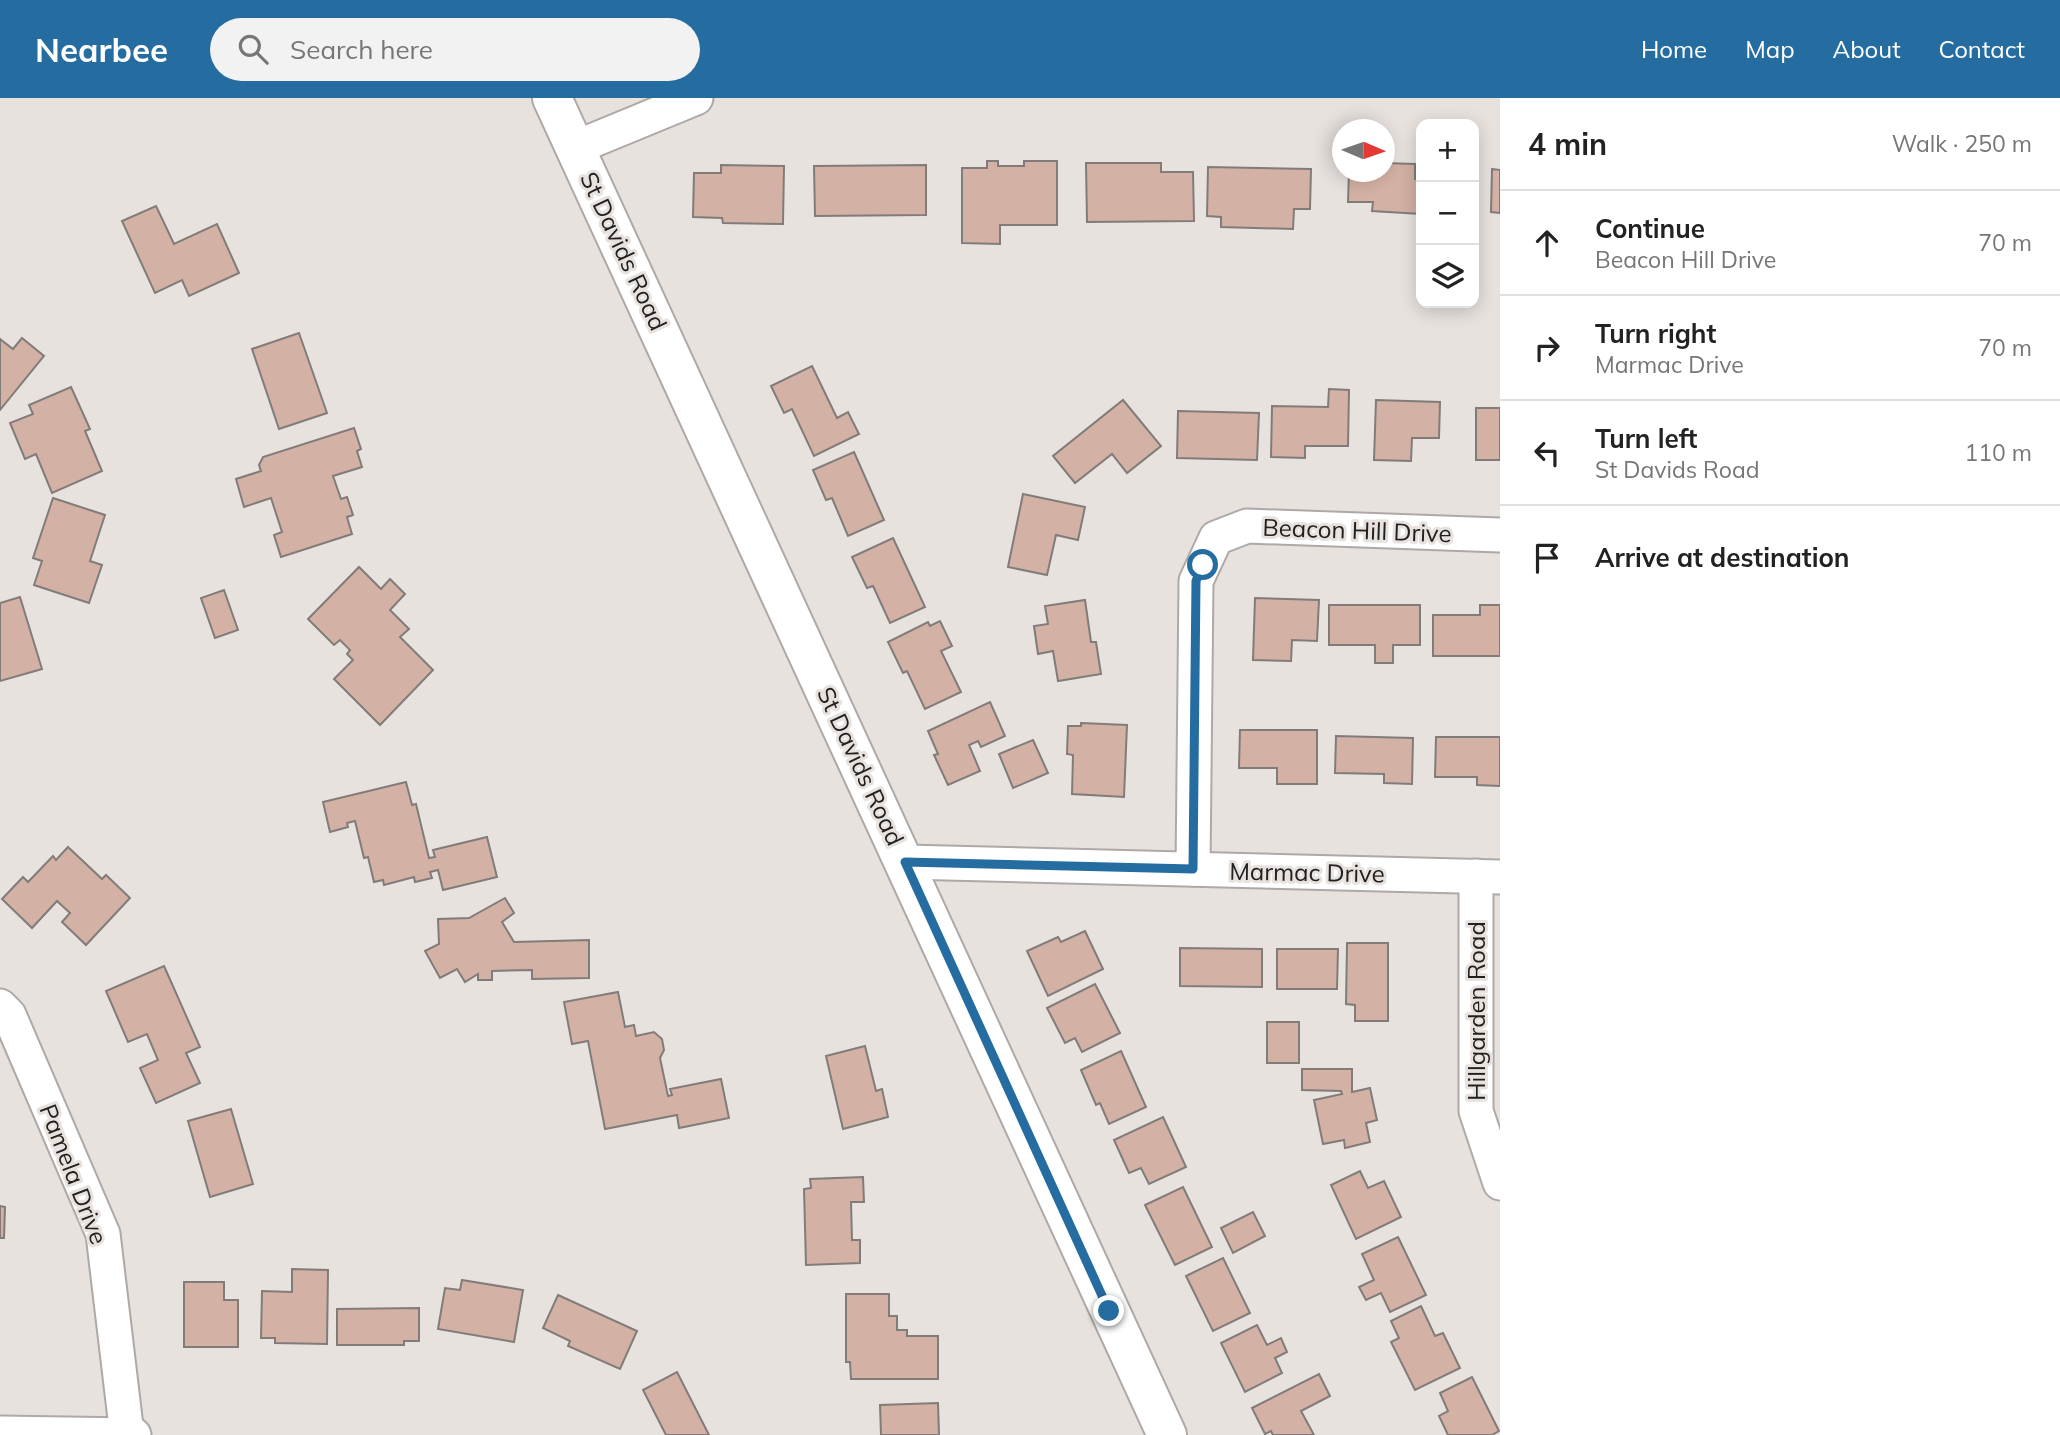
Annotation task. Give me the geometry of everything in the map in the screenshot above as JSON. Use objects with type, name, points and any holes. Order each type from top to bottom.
[{"type":"main road","name":"St Davids Road","points":[[552,98],[577,147],[1167,1435]]},
{"type":"street","points":[[577,147],[696,98]]},
{"type":"street","name":"Beacon Hill Drive","points":[[1193,869],[1196,581],[1216,538],[1247,526],[1500,535]]},
{"type":"street","name":"Marmac Drive","points":[[905,862],[1488,876]]},
{"type":"street","name":"Hillgarden Road","points":[[1488,876],[1476,1111],[1500,1184]]},
{"type":"street","name":"Pamela Drive","points":[[0,1006],[9,1016],[103,1234],[127,1435]]},
{"type":"street","points":[[0,1433],[134,1435]]},
{"type":"building","points":[[987,161],[998,161],[998,166],[1024,166],[1024,161],[1057,161],[1057,225],[1000,225],[1000,244],[962,243],[962,168],[987,168]]},
{"type":"building","points":[[1086,163],[1161,163],[1161,172],[1193,172],[1194,221],[1087,222]]},
{"type":"building","points":[[1395,163],[1415,164],[1416,214],[1372,211],[1373,202],[1348,202],[1349,182],[1395,182]]},
{"type":"building","points":[[721,165],[784,166],[783,224],[723,223],[722,218],[693,217],[694,173],[721,173]]},
{"type":"building","points":[[926,165],[926,215],[815,216],[814,166]]},
{"type":"building","points":[[1208,167],[1311,169],[1310,209],[1294,209],[1293,229],[1221,227],[1221,217],[1207,216]]},
{"type":"building","points":[[1492,169],[1500,170],[1500,213],[1491,212]]},
{"type":"building","points":[[156,206],[174,244],[217,224],[239,273],[189,296],[182,280],[155,293],[122,221]]},
{"type":"building","points":[[299,333],[327,413],[279,429],[252,349]]},
{"type":"building","points":[[22,338],[44,356],[0,410],[0,339],[13,349]]},
{"type":"building","points":[[812,366],[837,418],[848,412],[859,434],[814,456],[792,409],[784,413],[771,386]]},
{"type":"building","points":[[71,387],[90,429],[85,431],[102,471],[52,493],[36,454],[25,459],[10,423],[33,414],[29,405]]},
{"type":"building","points":[[1329,389],[1349,390],[1348,446],[1305,446],[1305,458],[1271,457],[1272,406],[1328,407]]},
{"type":"building","points":[[1123,400],[1161,446],[1127,473],[1112,454],[1075,483],[1053,456]]},
{"type":"building","points":[[1376,400],[1440,402],[1439,438],[1412,438],[1411,461],[1374,460]]},
{"type":"building","points":[[1476,408],[1500,408],[1500,460],[1476,460]]},
{"type":"building","points":[[1178,411],[1259,413],[1257,460],[1177,458]]},
{"type":"building","points":[[354,428],[361,449],[357,451],[362,467],[333,476],[341,499],[347,497],[353,515],[347,517],[352,534],[281,557],[274,535],[282,532],[271,498],[244,507],[236,479],[261,471],[259,465],[263,457]]},
{"type":"building","points":[[854,452],[884,520],[848,536],[832,498],[826,500],[813,470]]},
{"type":"building","points":[[1023,494],[1085,507],[1078,540],[1056,535],[1047,575],[1008,567]]},
{"type":"building","points":[[53,498],[105,515],[90,561],[102,565],[89,603],[34,585],[42,561],[33,558]]},
{"type":"building","points":[[893,538],[925,607],[890,623],[873,586],[867,588],[852,557]]},
{"type":"building","points":[[359,567],[381,589],[390,579],[405,594],[390,610],[409,629],[400,637],[433,670],[380,725],[334,679],[353,660],[347,654],[350,650],[340,640],[334,645],[308,619]]},
{"type":"building","points":[[224,590],[238,630],[215,638],[201,598]]},
{"type":"building","points":[[20,597],[42,669],[0,681],[0,603]]},
{"type":"building","points":[[1255,598],[1319,600],[1317,641],[1292,640],[1291,661],[1253,660]]},
{"type":"building","points":[[1085,600],[1091,642],[1096,642],[1101,674],[1058,681],[1053,651],[1038,654],[1034,626],[1048,624],[1045,606]]},
{"type":"building","points":[[1329,605],[1420,605],[1420,645],[1393,645],[1393,663],[1375,663],[1375,645],[1329,645]]},
{"type":"building","points":[[1480,605],[1500,605],[1500,656],[1433,656],[1433,615],[1480,615]]},
{"type":"building","points":[[940,621],[952,646],[941,651],[961,692],[925,709],[907,671],[903,673],[888,642],[928,622],[930,626]]},
{"type":"building","points":[[990,702],[1005,736],[981,747],[978,741],[969,745],[980,771],[948,785],[934,755],[938,754],[928,731]]},
{"type":"building","points":[[1081,723],[1127,725],[1124,797],[1072,794],[1073,755],[1067,754],[1068,726],[1081,726]]},
{"type":"building","points":[[1240,730],[1317,730],[1317,784],[1277,784],[1277,768],[1239,768]]},
{"type":"building","points":[[1336,736],[1413,738],[1412,784],[1384,783],[1384,774],[1335,773]]},
{"type":"building","points":[[1436,737],[1500,737],[1500,786],[1477,785],[1477,777],[1435,777]]},
{"type":"building","points":[[1033,740],[1048,773],[1013,788],[999,754]]},
{"type":"building","points":[[406,782],[412,805],[416,804],[429,858],[435,857],[433,850],[487,837],[497,877],[443,890],[438,870],[430,872],[432,878],[415,882],[414,877],[384,885],[383,880],[374,882],[368,857],[364,858],[355,821],[347,823],[348,827],[330,832],[323,802]]},
{"type":"building","points":[[68,847],[102,879],[106,875],[130,898],[86,945],[62,922],[70,913],[57,901],[32,928],[2,899],[23,877],[28,882],[53,856],[56,860]]},
{"type":"building","points":[[505,898],[514,913],[502,922],[514,942],[589,940],[589,978],[532,979],[532,970],[492,971],[492,980],[478,980],[478,974],[465,982],[457,969],[440,978],[425,951],[439,944],[438,919],[469,918]]},
{"type":"building","points":[[1085,931],[1103,969],[1048,996],[1027,951],[1058,937],[1061,942]]},
{"type":"building","points":[[1347,943],[1388,943],[1388,1021],[1355,1021],[1355,1005],[1346,1004]]},
{"type":"building","points":[[1180,948],[1262,949],[1262,987],[1180,986]]},
{"type":"building","points":[[1277,949],[1338,949],[1337,989],[1277,989]]},
{"type":"building","points":[[164,966],[200,1047],[186,1053],[200,1083],[156,1103],[140,1068],[158,1060],[147,1034],[128,1042],[106,991]]},
{"type":"building","points":[[1095,984],[1120,1033],[1082,1052],[1075,1038],[1065,1043],[1047,1008]]},
{"type":"building","points":[[618,992],[625,1027],[634,1025],[636,1036],[654,1032],[662,1039],[664,1050],[660,1058],[668,1096],[672,1095],[670,1089],[721,1079],[729,1118],[679,1128],[677,1115],[605,1129],[588,1041],[572,1044],[564,1002]]},
{"type":"building","points":[[1267,1022],[1299,1022],[1299,1063],[1267,1063]]},
{"type":"building","points":[[865,1046],[876,1091],[882,1089],[888,1117],[843,1129],[826,1056]]},
{"type":"building","points":[[1121,1051],[1146,1107],[1109,1124],[1100,1103],[1096,1105],[1081,1070]]},
{"type":"building","points":[[1302,1069],[1352,1069],[1352,1092],[1370,1088],[1377,1120],[1366,1123],[1370,1142],[1345,1148],[1344,1140],[1323,1144],[1314,1100],[1342,1094],[1341,1091],[1302,1090]]},
{"type":"building","points":[[231,1109],[253,1184],[210,1197],[188,1121]]},
{"type":"building","points":[[1163,1117],[1186,1167],[1149,1184],[1141,1168],[1129,1173],[1114,1140]]},
{"type":"building","points":[[1360,1171],[1368,1188],[1384,1181],[1401,1217],[1356,1239],[1331,1185]]},
{"type":"building","points":[[863,1177],[864,1202],[851,1202],[852,1240],[860,1240],[860,1263],[806,1265],[804,1189],[811,1188],[810,1179]]},
{"type":"building","points":[[1183,1187],[1212,1247],[1175,1265],[1145,1205]]},
{"type":"building","points":[[0,1206],[5,1207],[4,1238],[0,1238]]},
{"type":"building","points":[[1253,1212],[1265,1236],[1233,1253],[1221,1228]]},
{"type":"building","points":[[1398,1237],[1426,1295],[1390,1312],[1381,1293],[1366,1300],[1359,1287],[1374,1280],[1362,1254]]},
{"type":"building","points":[[1223,1258],[1250,1313],[1213,1331],[1186,1276]]},
{"type":"building","points":[[292,1269],[328,1270],[327,1344],[275,1343],[275,1338],[261,1338],[262,1291],[292,1292]]},
{"type":"building","points":[[462,1280],[523,1290],[514,1342],[438,1329],[445,1288],[460,1290]]},
{"type":"building","points":[[184,1282],[224,1282],[224,1300],[238,1300],[238,1347],[184,1347]]},
{"type":"building","points":[[846,1294],[889,1294],[889,1316],[897,1316],[897,1330],[907,1330],[907,1336],[938,1336],[938,1379],[851,1379],[850,1362],[846,1362]]},
{"type":"building","points":[[558,1295],[637,1331],[620,1369],[568,1346],[570,1341],[543,1328]]},
{"type":"building","points":[[1421,1306],[1435,1336],[1443,1333],[1460,1368],[1415,1390],[1391,1342],[1399,1338],[1391,1321]]},
{"type":"building","points":[[419,1308],[419,1341],[404,1341],[404,1345],[337,1345],[337,1309]]},
{"type":"building","points":[[1257,1325],[1267,1345],[1281,1338],[1287,1352],[1275,1358],[1282,1373],[1245,1392],[1221,1343]]},
{"type":"building","points":[[677,1372],[709,1435],[666,1435],[643,1390]]},
{"type":"building","points":[[1319,1374],[1330,1396],[1301,1411],[1314,1435],[1273,1435],[1271,1431],[1265,1434],[1252,1408]]},
{"type":"building","points":[[1472,1377],[1499,1431],[1492,1435],[1448,1435],[1439,1416],[1448,1411],[1440,1393]]},
{"type":"building","points":[[938,1403],[939,1435],[881,1435],[880,1405]]},
{"type":"route","points":[[1109,1311],[905,862],[1193,869],[1196,581],[1203,565]]}]
